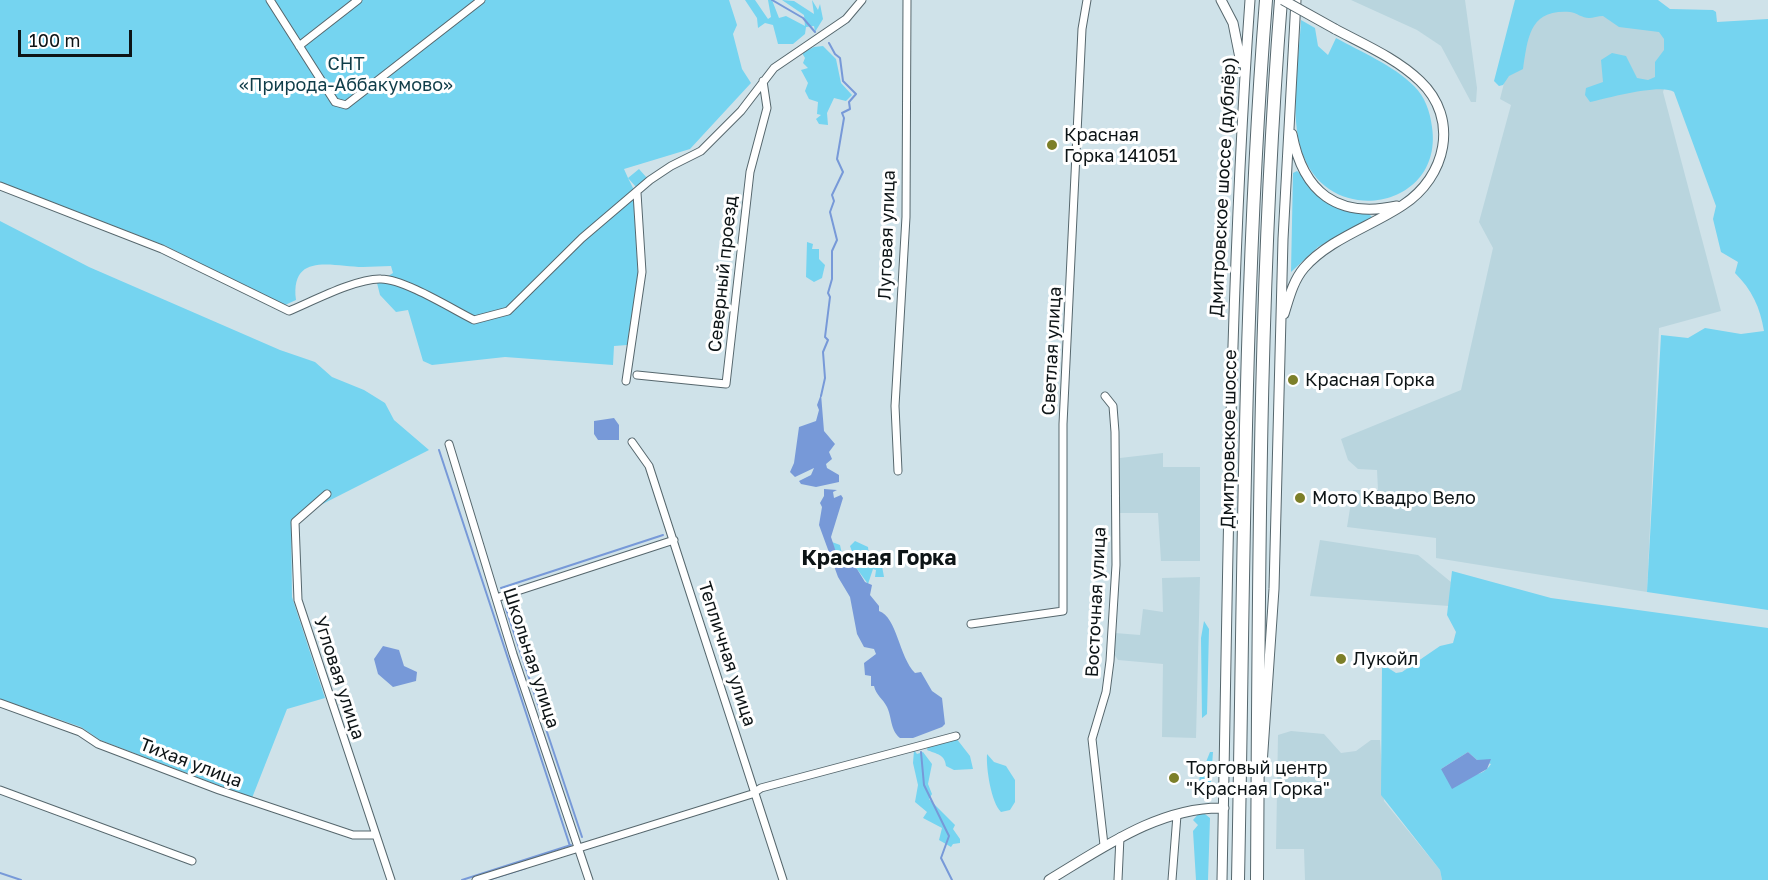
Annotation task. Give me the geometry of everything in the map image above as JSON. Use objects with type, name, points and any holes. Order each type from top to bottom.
[{"type":"highway","name":"Дмитровское шоссе","points":[[1238,880],[1250,293],[1254,183],[1266,0]]},
{"type":"highway","name":"Дмитровское шоссе","points":[[1257,880],[1258,602],[1265,282],[1282,0]]},
{"type":"main road","points":[[1221,0],[1233,23],[1239,44],[1243,96]]},
{"type":"main road","name":"Дмитровское шоссе (дублёр)","points":[[1222,880],[1232,344],[1243,96],[1250,0]]},
{"type":"main road","points":[[1280,324],[1296,280],[1314,259],[1421,193],[1436,172],[1445,135],[1440,115],[1422,82],[1407,70],[1282,0]]},
{"type":"main road","points":[[1257,811],[1265,740],[1274,590],[1280,324],[1296,0]]},
{"type":"main road","points":[[1289,118],[1301,168],[1312,185],[1323,195],[1339,204],[1356,209],[1380,209],[1405,204]]},
{"type":"main road","points":[[1049,880],[1120,837],[1177,815],[1207,807],[1224,807]]},
{"type":"street","points":[[270,0],[335,102],[346,105],[481,0]]},
{"type":"street","points":[[299,46],[358,0]]},
{"type":"street","points":[[0,186],[162,249],[289,310],[364,280],[383,278],[423,293],[474,320],[508,311],[582,238],[671,166],[701,151],[728,125],[772,71],[846,19],[862,0]]},
{"type":"street","name":"Луговая улица","points":[[898,471],[895,406],[906,217],[907,0]]},
{"type":"street","name":"Светлая улица","points":[[971,624],[1063,610],[1063,424],[1082,40],[1087,0]]},
{"type":"street","name":"Северный проезд","points":[[638,375],[726,384],[750,172],[766,108],[764,81]]},
{"type":"street","points":[[626,381],[642,272],[637,193]]},
{"type":"street","name":"Восточная улица","points":[[1104,845],[1092,739],[1106,692],[1116,565],[1115,432],[1113,406],[1106,396]]},
{"type":"street","name":"Тепличная улица","points":[[632,442],[646,458],[783,880]]},
{"type":"street","name":"Школьная улица","points":[[449,444],[496,598],[589,880]]},
{"type":"street","name":"Угловая улица","points":[[327,494],[295,522],[298,600],[391,880]]},
{"type":"street","points":[[496,598],[674,540]]},
{"type":"street","name":"Тихая улица","points":[[0,703],[80,732],[98,744],[251,801],[353,836],[375,835]]},
{"type":"street","points":[[476,880],[756,792],[761,788],[956,736]]},
{"type":"street","points":[[0,790],[192,861]]},
{"type":"street","points":[[1172,880],[1177,815]]},
{"type":"street","points":[[1118,880],[1120,837]]},
{"type":"street","points":[[1066,880],[1067,869]]},
{"type":"shaded area","points":[[1351,0],[1465,0],[1477,88],[1476,102],[1471,102],[1441,46],[1417,30]]},
{"type":"shaded area","points":[[1591,10],[1671,20],[1675,54],[1663,92],[1721,311],[1659,328],[1647,592],[1436,558],[1436,538],[1347,527],[1353,490],[1378,490],[1377,470],[1358,469],[1348,460],[1341,439],[1461,390],[1493,248],[1479,222],[1511,105],[1500,99],[1520,20],[1528,12]]},
{"type":"shaded area","points":[[821,394],[824,431],[835,444],[829,452],[832,459],[826,464],[827,468],[839,475],[839,482],[816,487],[801,484],[799,481],[811,475],[814,468],[795,477],[790,472],[794,463],[799,427],[816,421],[819,410],[817,405]]},
{"type":"shaded area","points":[[614,418],[619,425],[619,440],[598,440],[594,434],[594,421]]},
{"type":"shaded area","points":[[1163,453],[1163,467],[1200,467],[1200,561],[1161,561],[1158,513],[1120,513],[1120,458]]},
{"type":"shaded area","points":[[824,489],[837,490],[833,492],[834,498],[841,495],[843,498],[831,537],[838,558],[857,569],[865,582],[872,585],[870,595],[879,606],[879,611],[890,621],[910,666],[915,673],[921,672],[932,691],[942,698],[945,724],[942,727],[913,738],[900,738],[893,727],[887,707],[874,686],[871,686],[871,676],[865,675],[864,663],[876,654],[874,649],[864,647],[857,634],[850,597],[838,577],[819,525],[822,507],[820,503],[824,496]]},
{"type":"shaded area","points":[[1320,540],[1418,555],[1451,582],[1449,606],[1310,596]]},
{"type":"shaded area","points":[[1200,577],[1196,738],[1162,737],[1163,664],[1118,660],[1114,654],[1115,633],[1140,635],[1143,609],[1163,612],[1162,578]]},
{"type":"shaded area","points":[[383,646],[399,650],[404,666],[417,672],[416,681],[393,687],[378,674],[374,659]]},
{"type":"shaded area","points":[[1291,731],[1324,734],[1341,753],[1356,751],[1371,740],[1380,740],[1384,801],[1440,870],[1442,880],[1305,880],[1304,849],[1276,849],[1278,735]]},
{"type":"shaded area","points":[[1468,752],[1477,760],[1491,759],[1487,769],[1452,789],[1441,769]]},
{"type":"green space","name":"СНТ «Природа-Аббакумово»","points":[[0,0],[729,0],[737,25],[733,34],[742,69],[751,83],[690,149],[624,169],[633,188],[638,274],[627,345],[614,346],[613,365],[505,357],[432,365],[423,361],[408,310],[396,312],[380,295],[377,283],[393,273],[391,266],[316,265],[307,268],[300,274],[296,285],[296,300],[283,306],[166,246],[0,182]]},
{"type":"green space","points":[[745,0],[755,0],[768,19],[771,17],[768,0],[772,0],[779,18],[786,16],[805,26],[804,15],[782,0],[794,1],[814,14],[812,0],[818,10],[820,4],[823,19],[815,32],[814,26],[806,27],[805,34],[793,44],[778,44],[773,25],[765,23],[758,28],[757,18]]},
{"type":"green space","points":[[1515,0],[1658,0],[1670,9],[1713,10],[1716,12],[1717,22],[1768,19],[1768,610],[1647,592],[1661,335],[1688,338],[1705,328],[1741,334],[1764,331],[1754,299],[1735,273],[1738,262],[1721,252],[1713,219],[1716,206],[1674,92],[1658,89],[1647,90],[1590,102],[1585,95],[1586,88],[1603,82],[1601,60],[1612,53],[1626,56],[1637,78],[1648,80],[1655,77],[1655,62],[1664,50],[1664,39],[1659,32],[1619,27],[1603,16],[1589,18],[1570,12],[1556,12],[1538,21],[1529,37],[1523,69],[1509,76],[1503,85],[1499,86],[1494,81]]},
{"type":"green space","points":[[1301,20],[1315,28],[1318,46],[1328,55],[1336,38],[1406,78],[1421,95],[1432,127],[1431,155],[1420,176],[1403,192],[1381,200],[1358,200],[1335,193],[1316,177],[1302,152],[1296,121]]},
{"type":"green space","points":[[823,46],[836,59],[841,83],[852,95],[846,101],[834,98],[827,113],[828,125],[819,124],[816,119],[821,115],[817,114],[818,102],[809,99],[805,91],[808,83],[801,70],[808,68],[803,63],[805,58],[802,53],[814,47]]},
{"type":"green space","points":[[639,169],[647,178],[636,187],[628,178]]},
{"type":"green space","points":[[1297,171],[1314,193],[1328,203],[1344,210],[1369,214],[1372,217],[1318,247],[1291,272],[1293,173]]},
{"type":"green space","points":[[0,221],[89,267],[280,350],[315,362],[332,377],[364,390],[385,403],[394,420],[429,450],[291,520],[292,597],[325,698],[287,709],[252,798],[100,740],[81,727],[0,699]]},
{"type":"green space","points":[[807,242],[813,244],[812,249],[819,249],[819,259],[825,265],[822,278],[814,282],[806,277]]},
{"type":"green space","points":[[855,541],[868,547],[869,556],[875,553],[870,565],[877,563],[882,566],[884,577],[875,577],[876,570],[873,569],[868,584],[857,569],[838,558],[832,542],[840,545],[842,554],[855,560],[850,546]]},
{"type":"green space","points":[[1452,571],[1551,598],[1768,628],[1768,880],[1442,880],[1440,870],[1381,795],[1382,664],[1396,673],[1402,672],[1440,646],[1453,643],[1456,632],[1447,615]],"holes":[[[1468,752],[1477,760],[1491,764],[1486,770],[1475,775],[1441,769]]]},
{"type":"green space","points":[[1204,621],[1209,629],[1207,714],[1202,718],[1201,638]]},
{"type":"green space","points":[[956,738],[970,756],[973,769],[954,770],[946,766],[942,757],[927,750],[928,745]]},
{"type":"green space","points":[[914,750],[917,754],[923,752],[932,764],[928,784],[932,794],[929,799],[955,825],[953,829],[960,843],[953,844],[951,847],[939,840],[942,828],[923,818],[927,812],[915,802],[918,785],[913,763]]},
{"type":"green space","points":[[1210,752],[1213,752],[1210,794],[1199,792],[1200,767],[1206,762]]},
{"type":"green space","points":[[987,754],[994,762],[1006,766],[1015,780],[1015,802],[1010,810],[1001,812],[994,801],[988,776]]},
{"type":"green space","points":[[1201,811],[1210,818],[1208,880],[1196,880],[1193,831],[1198,825],[1193,820]]},
{"type":"waterway","points":[[772,0],[803,18],[815,32]]},
{"type":"waterway","points":[[821,396],[825,378],[823,352],[828,340],[825,337],[830,297],[828,293],[832,279],[832,251],[837,240],[830,212],[834,201],[832,195],[843,172],[837,159],[844,118],[842,113],[850,109],[849,102],[856,94],[843,81],[840,58],[829,43]]},
{"type":"waterway","points":[[439,450],[570,846]]},
{"type":"waterway","points":[[501,588],[663,535]]},
{"type":"waterway","points":[[506,609],[582,837]]},
{"type":"waterway","points":[[921,752],[924,785],[949,836],[941,858],[952,880]]},
{"type":"waterway","points":[[462,880],[571,845]]},
{"type":"waterway","points":[[488,880],[526,868]]},
{"type":"waterway","points":[[0,873],[21,880]]},
{"type":"place","name":"Красная Горка 141051","points":[[1052,145]]},
{"type":"place","name":"Красная Горка","points":[[1293,380]]},
{"type":"place","name":"Мото Квадро Вело","points":[[1300,498]]},
{"type":"place","name":"Лукойл","points":[[1341,659]]},
{"type":"place","name":"Торговый центр \"Красная Горка\"","points":[[1174,778]]},
{"type":"district","name":"Красная Горка","points":[[879,558]]}]
